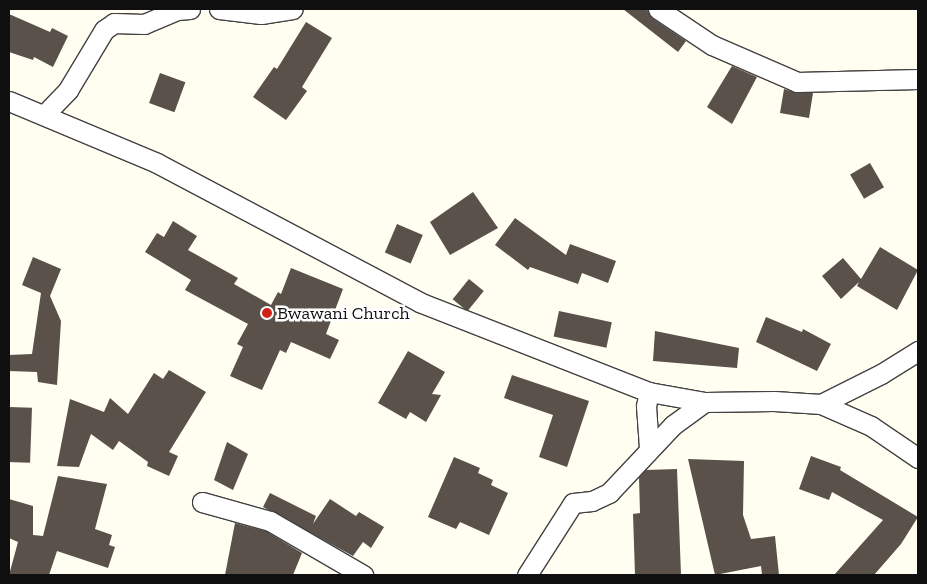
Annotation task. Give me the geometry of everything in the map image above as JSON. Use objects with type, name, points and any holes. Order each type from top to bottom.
[{"type":"street","points":[[44,115],[72,83],[104,30],[114,22],[144,24],[177,10],[190,9]]},
{"type":"street","points":[[219,9],[261,14],[293,9]]},
{"type":"street","points":[[658,9],[712,45],[797,82],[918,79]]},
{"type":"street","points":[[9,100],[157,163],[419,302],[649,392],[705,402],[774,401],[821,404],[871,426],[918,458]]},
{"type":"street","points":[[821,404],[881,374],[918,351]]},
{"type":"street","points":[[649,392],[646,406],[649,448]]},
{"type":"street","points":[[527,575],[573,503],[592,501],[609,493],[649,448],[689,410],[705,402]]},
{"type":"street","points":[[202,502],[270,521],[363,575]]},
{"type":"building","points":[[623,9],[647,9],[652,18],[686,41],[678,52]]},
{"type":"building","points":[[9,14],[50,32],[52,28],[68,36],[53,67],[34,57],[33,60],[9,52]]},
{"type":"building","points":[[306,22],[332,38],[302,87],[307,91],[286,120],[253,97],[274,67],[277,69]]},
{"type":"building","points":[[732,66],[757,77],[732,124],[707,107]]},
{"type":"building","points":[[160,73],[185,82],[174,112],[149,103]]},
{"type":"building","points":[[784,89],[797,93],[813,93],[809,118],[780,113]]},
{"type":"building","points":[[870,163],[884,187],[864,199],[850,174]]},
{"type":"building","points":[[473,192],[498,228],[450,255],[430,222]]},
{"type":"building","points":[[515,218],[566,255],[570,244],[616,261],[608,283],[582,273],[578,284],[530,267],[528,270],[495,245]]},
{"type":"building","points":[[173,221],[197,236],[188,250],[238,278],[234,284],[271,305],[278,292],[281,294],[291,268],[343,289],[326,334],[339,340],[330,359],[291,342],[286,353],[280,350],[262,390],[230,376],[243,347],[237,344],[248,324],[185,290],[191,280],[145,252],[157,233],[164,237]]},
{"type":"building","points":[[397,224],[423,235],[411,263],[385,253]]},
{"type":"building","points":[[880,247],[918,270],[897,310],[857,286],[859,282],[841,299],[822,276],[843,258],[861,279]]},
{"type":"building","points":[[33,257],[61,269],[50,296],[61,321],[57,385],[38,382],[37,372],[9,371],[9,355],[32,354],[41,293],[22,285]]},
{"type":"building","points":[[469,279],[484,291],[467,311],[453,299]]},
{"type":"building","points":[[559,311],[612,322],[606,348],[554,336]]},
{"type":"building","points":[[766,317],[802,332],[803,329],[831,344],[817,371],[756,342]]},
{"type":"building","points":[[655,331],[739,348],[737,368],[653,361]]},
{"type":"building","points":[[408,351],[445,372],[432,394],[441,395],[426,422],[410,412],[406,419],[378,403]]},
{"type":"building","points":[[169,370],[206,392],[169,452],[178,456],[169,476],[147,466],[148,462],[119,441],[113,450],[91,434],[79,467],[57,466],[70,399],[104,412],[110,398],[128,414],[154,373],[163,379]]},
{"type":"building","points":[[512,375],[589,401],[567,467],[539,457],[553,415],[504,398]]},
{"type":"building","points":[[9,407],[32,408],[30,463],[9,462]]},
{"type":"building","points":[[227,442],[248,454],[233,490],[214,480]]},
{"type":"building","points":[[811,456],[841,467],[840,470],[918,517],[901,544],[874,575],[834,575],[883,520],[832,492],[829,500],[799,489]]},
{"type":"building","points":[[454,457],[480,468],[478,473],[493,480],[491,485],[508,493],[489,535],[460,522],[456,529],[428,517]]},
{"type":"building","points":[[688,459],[744,461],[743,515],[751,539],[775,536],[779,575],[762,575],[761,566],[715,575]]},
{"type":"building","points":[[677,469],[681,575],[635,575],[633,514],[640,513],[639,477],[646,470]]},
{"type":"building","points":[[58,476],[107,484],[95,529],[112,535],[109,545],[115,547],[108,568],[57,551],[49,575],[9,575],[18,542],[9,538],[9,499],[33,506],[33,535],[43,536]]},
{"type":"building","points":[[270,493],[316,516],[313,524],[330,499],[356,516],[359,512],[384,527],[371,548],[363,542],[353,556],[263,507]]},
{"type":"building","points":[[235,523],[266,531],[302,553],[293,575],[225,575]]},
{"type":"place","name":"Bwawani Church","points":[[267,313]]}]
